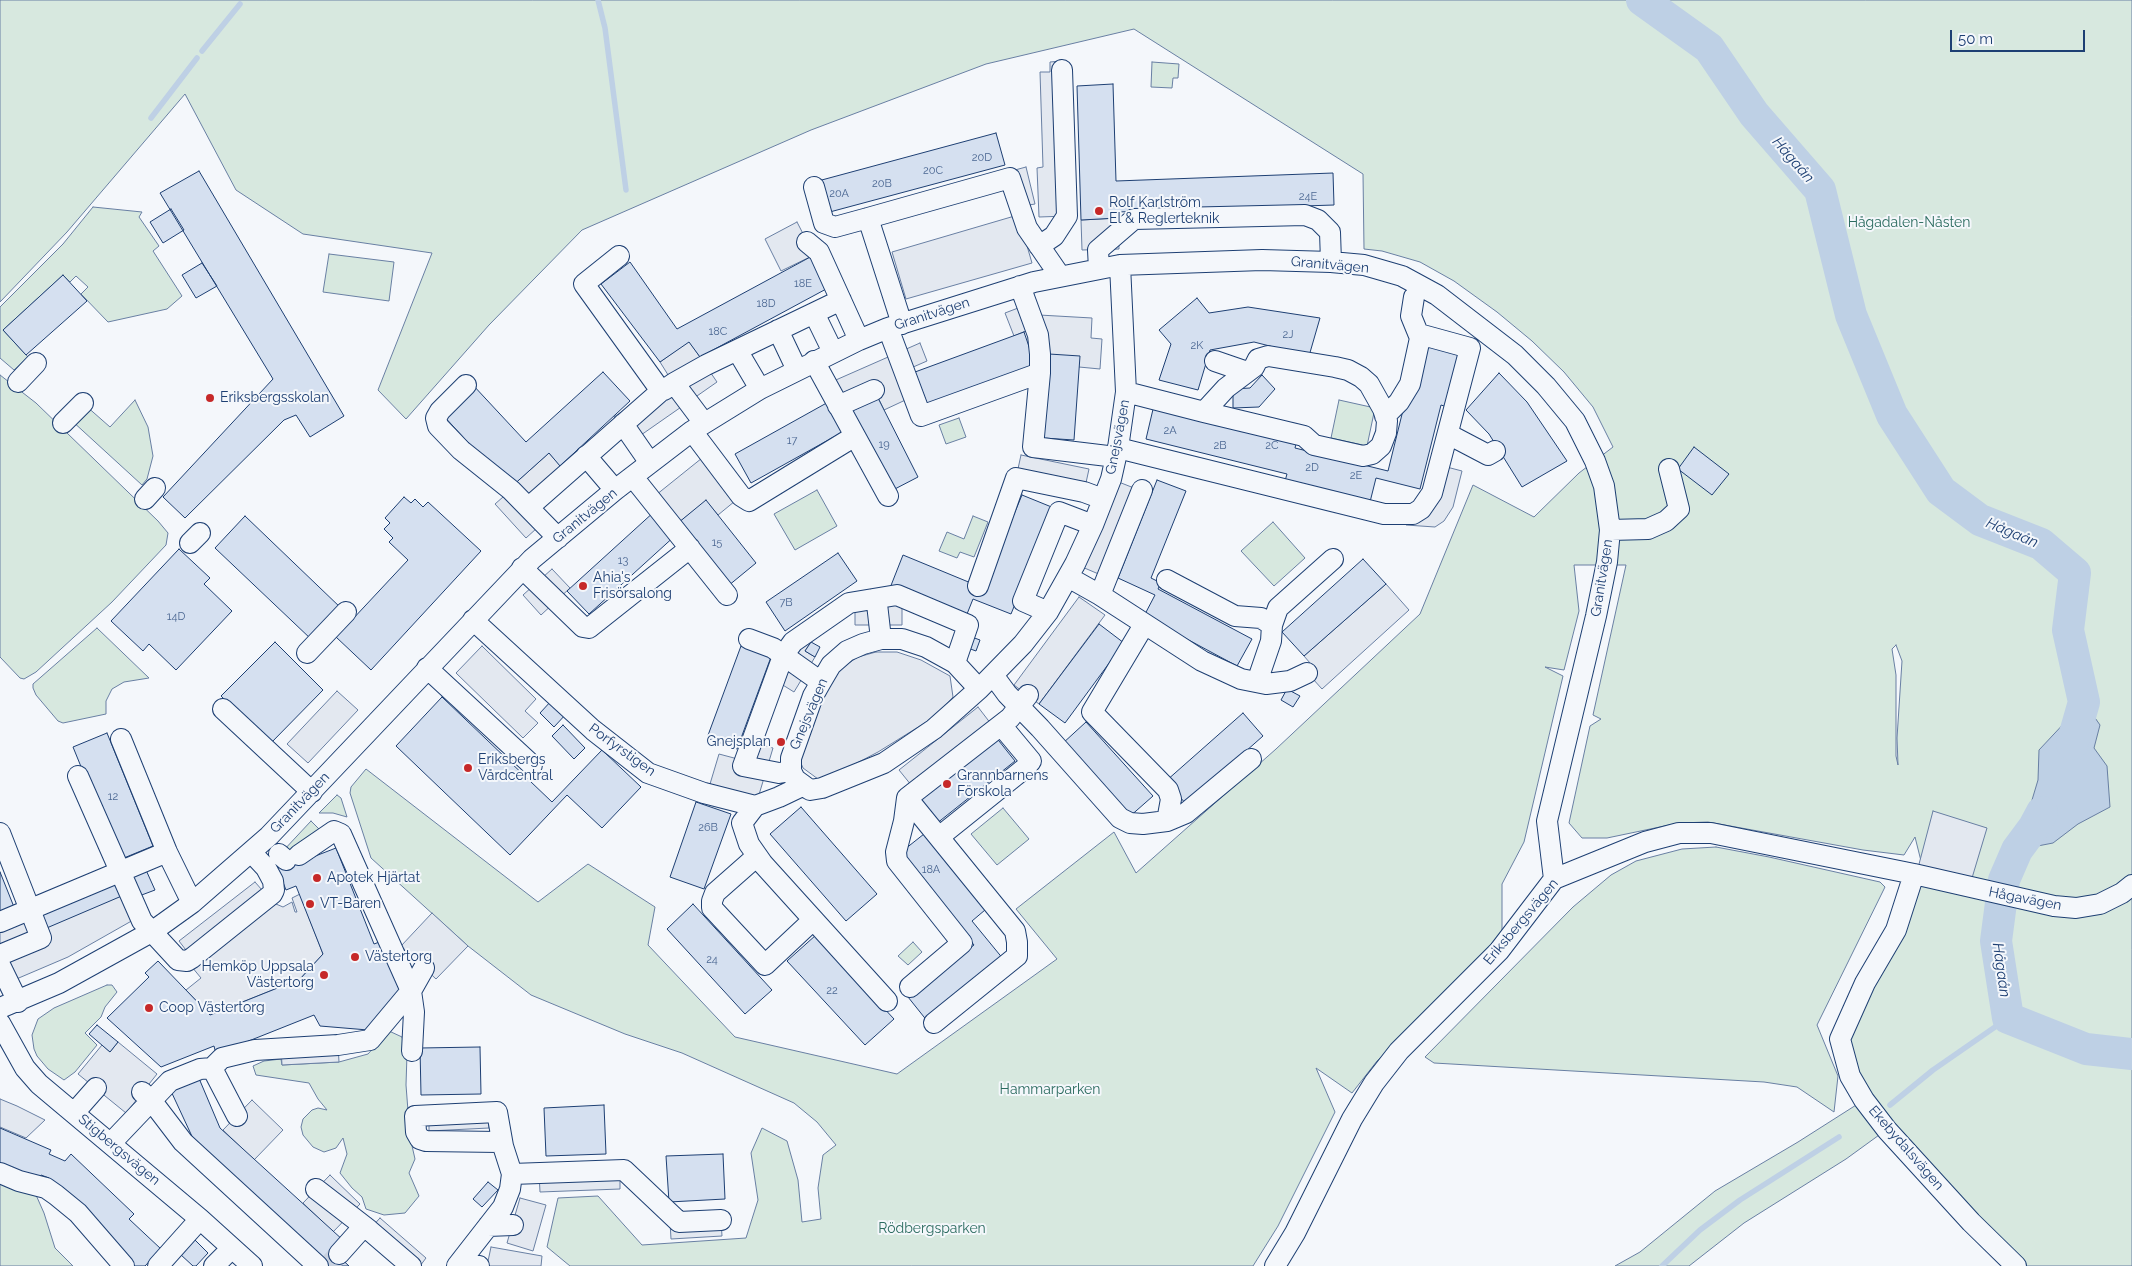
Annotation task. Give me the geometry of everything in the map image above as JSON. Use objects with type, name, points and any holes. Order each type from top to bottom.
[{"type":"street","points":[[1033,242],[1054,236],[1067,216],[1062,70]]},
{"type":"street","points":[[814,187],[824,222],[835,227],[1010,178],[1033,242],[1060,276]]},
{"type":"street","points":[[1099,269],[1098,250],[1134,219],[1306,215],[1318,220],[1330,232],[1331,262]]},
{"type":"street","points":[[868,218],[894,278],[895,326],[921,416],[1040,372]]},
{"type":"street","points":[[807,242],[819,252],[859,340]]},
{"type":"street","points":[[619,256],[584,284],[698,427],[741,496],[749,501],[855,436]]},
{"type":"street","name":"Granitvägen","points":[[9,1005],[59,983],[153,931],[192,903],[251,852],[312,792],[522,568],[615,490],[698,427],[760,389],[806,365],[859,340],[895,326],[1020,286],[1060,276],[1120,265],[1262,260],[1331,262],[1364,265],[1402,276],[1436,295],[1514,355],[1546,386],[1575,421],[1595,461],[1604,486],[1610,530],[1607,562],[1596,616],[1547,821],[1554,879]]},
{"type":"street","name":"Gnejsvägen","points":[[986,682],[926,647],[902,639],[881,639],[847,652],[831,665],[813,696],[791,758],[797,778],[810,790],[822,788],[884,763],[934,729],[986,682],[1023,644],[1048,612],[1068,577],[1093,525],[1103,500],[1117,452],[1126,392],[1120,265]]},
{"type":"street","points":[[1020,286],[1038,335],[1040,354],[1033,447],[1117,452],[1384,514],[1413,514],[1421,509],[1432,493],[1470,348],[1418,334]]},
{"type":"street","points":[[1385,416],[1399,402],[1410,384],[1420,338],[1411,316],[1414,297]]},
{"type":"street","points":[[529,508],[586,456],[668,387],[737,350],[841,300]]},
{"type":"street","points":[[814,313],[833,352]]},
{"type":"street","points":[[778,330],[838,406],[888,496]]},
{"type":"street","points":[[737,350],[760,389]]},
{"type":"street","points":[[1126,392],[1204,412],[1304,436],[1314,445],[1363,456],[1372,454],[1381,446],[1386,433],[1385,416],[1369,384],[1348,370],[1268,356],[1258,359],[1254,367],[1231,383],[1204,412]]},
{"type":"street","points":[[1215,361],[1247,372]]},
{"type":"street","points":[[18,382],[36,363]]},
{"type":"street","points":[[466,385],[440,411],[436,418],[438,426],[461,450],[511,490],[558,538]]},
{"type":"street","points":[[838,406],[874,390]]},
{"type":"street","points":[[63,423],[83,403]]},
{"type":"street","points":[[623,424],[650,462]]},
{"type":"street","points":[[1448,434],[1488,455],[1495,451]]},
{"type":"street","points":[[586,456],[615,490]]},
{"type":"street","points":[[1610,530],[1648,529],[1666,522],[1679,509],[1669,469]]},
{"type":"street","points":[[633,477],[727,595]]},
{"type":"street","points":[[978,586],[1016,478],[1084,492],[1103,500]]},
{"type":"street","points":[[1100,595],[1142,490]]},
{"type":"street","points":[[1048,612],[1023,602],[1059,512],[1093,525]]},
{"type":"street","points":[[522,568],[583,627],[588,628],[595,625],[690,548]]},
{"type":"street","points":[[1257,682],[1271,640],[1272,625],[1278,608],[1333,559]]},
{"type":"street","points":[[1068,577],[1100,595],[1202,661],[1241,680],[1266,684],[1290,681],[1307,673]]},
{"type":"street","points":[[1167,580],[1235,616],[1261,618],[1272,625]]},
{"type":"street","points":[[887,1001],[757,856],[749,844],[742,823],[755,806],[779,797],[797,778],[743,766],[783,656],[793,642],[849,603],[897,595],[968,624],[959,646],[955,663]]},
{"type":"street","points":[[874,598],[877,604],[881,639]]},
{"type":"street","points":[[307,653],[346,612]]},
{"type":"street","name":"Porfyrstigen","points":[[473,620],[593,730],[648,773],[704,793],[755,806]]},
{"type":"street","points":[[1144,624],[1092,712],[1168,790],[1171,799],[1167,821]]},
{"type":"street","points":[[749,639],[773,648],[821,682]]},
{"type":"street","points":[[427,668],[468,695],[500,725],[532,765]]},
{"type":"street","points":[[986,682],[1024,701],[1120,818],[1130,824],[1167,821],[1186,813],[1251,759]]},
{"type":"street","points":[[910,986],[962,943],[897,860],[896,852],[904,821],[907,798],[1001,724],[1024,701]]},
{"type":"street","points":[[223,708],[288,757],[312,792]]},
{"type":"street","points":[[939,837],[1025,768],[1031,761],[1001,724]]},
{"type":"street","points":[[121,739],[167,852],[192,903]]},
{"type":"street","points":[[78,776],[142,921],[153,931],[173,957],[182,962],[187,961],[269,898],[274,890],[273,881],[266,868],[251,852]]},
{"type":"street","points":[[907,798],[1015,930],[1017,942],[1017,956],[934,1023]]},
{"type":"street","points":[[288,856],[334,831],[341,834],[412,991],[414,1012],[412,1050]]},
{"type":"street","points":[[0,833],[41,938],[0,955]]},
{"type":"street","name":"Eriksbergsvägen","points":[[1275,1266],[1295,1234],[1352,1119],[1374,1083],[1400,1051],[1499,951],[1554,879],[1637,845],[1679,833],[1711,833],[1914,874]]},
{"type":"street","points":[[0,922],[167,852]]},
{"type":"street","points":[[757,856],[715,893],[712,908],[765,965],[814,920]]},
{"type":"street","name":"Hågavägen","points":[[1914,874],[2054,906],[2076,908],[2100,904],[2122,893],[2132,885]]},
{"type":"street","name":"Ekebydalsvägen","points":[[1914,874],[1896,930],[1865,983],[1840,1039],[1850,1076],[1864,1100],[1886,1130],[1971,1222],[2016,1266]]},
{"type":"street","points":[[0,965],[9,1005]]},
{"type":"street","points":[[111,1143],[147,1096],[170,1081],[200,1069],[212,1068],[222,1058],[255,1050],[338,1045],[370,1040],[412,991],[424,968]]},
{"type":"street","name":"Stigbergsvägen","points":[[0,1023],[25,1068],[39,1084],[200,1219],[252,1266]]},
{"type":"street","points":[[212,1068],[237,1116]]},
{"type":"street","points":[[74,1113],[96,1088]]},
{"type":"street","points":[[147,1096],[183,1142],[315,1264]]},
{"type":"street","points":[[458,1265],[503,1207],[510,1188],[512,1174],[503,1146]]},
{"type":"street","points":[[512,1174],[624,1170],[680,1222],[721,1220]]},
{"type":"street","points":[[0,1173],[19,1181],[46,1188],[56,1194],[78,1213],[124,1266]]},
{"type":"street","points":[[316,1189],[411,1266]]},
{"type":"street","points":[[158,1266],[200,1219]]},
{"type":"street","points":[[488,1226],[512,1225]]},
{"type":"street","points":[[339,1254],[364,1226]]},
{"type":"street","points":[[214,1266],[232,1248]]},
{"type":"street","points":[[458,1265],[479,1266]]},
{"type":"green space","points":[[0,0],[2132,0],[2132,1266],[2016,1266],[1886,1130],[1846,1159],[1744,1223],[1689,1266],[1615,1266],[1640,1252],[1715,1191],[1864,1100],[1840,1039],[1922,865],[1915,837],[1904,855],[1863,850],[1708,822],[1679,823],[1607,838],[1582,838],[1569,823],[1590,726],[1601,719],[1593,715],[1626,565],[1574,565],[1579,611],[1564,670],[1545,667],[1563,676],[1524,842],[1502,884],[1502,932],[1477,961],[1377,1061],[1352,1093],[1316,1068],[1335,1112],[1278,1226],[1253,1266],[570,1266],[547,1247],[558,1198],[598,1196],[642,1245],[746,1238],[758,1200],[751,1153],[762,1128],[787,1141],[798,1180],[802,1222],[821,1219],[818,1188],[823,1155],[836,1145],[817,1122],[794,1103],[682,1053],[625,1034],[531,995],[468,946],[371,858],[350,793],[351,787],[366,769],[538,902],[588,864],[655,907],[648,945],[735,1037],[897,1074],[1057,959],[1016,909],[1114,832],[1136,873],[1276,749],[1420,614],[1473,485],[1534,517],[1579,473],[1613,447],[1593,407],[1564,372],[1532,341],[1497,312],[1454,281],[1420,262],[1382,251],[1364,249],[1363,174],[1134,29],[986,64],[811,130],[582,230],[489,325],[406,419],[378,390],[432,253],[303,234],[236,190],[185,94],[67,232],[0,302]],"holes":[[[1896,645],[1902,661],[1897,738],[1898,765],[1896,756],[1896,675],[1892,649]]]},
{"type":"green space","points":[[1152,62],[1179,64],[1178,78],[1173,78],[1172,88],[1151,87]]},
{"type":"green space","points":[[93,207],[142,212],[139,217],[159,246],[153,251],[182,296],[167,309],[108,322],[81,294],[88,287],[76,276],[70,282],[63,275],[3,330],[28,357],[14,370],[0,358],[0,307],[63,244]]},
{"type":"green space","points":[[329,254],[394,262],[389,301],[323,292]]},
{"type":"green space","points":[[0,375],[36,403],[158,521],[168,533],[166,545],[112,602],[36,672],[24,679],[20,678],[0,657]]},
{"type":"green space","points":[[135,400],[148,427],[153,456],[147,479],[142,485],[71,420],[85,405],[110,427]]},
{"type":"green space","points":[[1339,400],[1375,408],[1367,446],[1331,438]]},
{"type":"green space","points":[[959,418],[966,437],[946,444],[939,425]]},
{"type":"green space","points":[[817,490],[837,526],[795,550],[774,514]]},
{"type":"green space","points":[[973,516],[988,522],[974,557],[960,552],[957,558],[939,551],[947,532],[964,539]]},
{"type":"green space","points":[[1273,522],[1305,558],[1274,586],[1241,551]]},
{"type":"green space","points":[[97,628],[149,678],[124,682],[112,689],[106,701],[106,714],[63,723],[58,721],[36,695],[33,684]]},
{"type":"green space","points":[[337,795],[341,798],[347,817],[333,813],[319,813]]},
{"type":"green space","points":[[1003,808],[1029,839],[997,865],[971,834]]},
{"type":"green space","points":[[311,821],[321,831],[296,854],[283,851]]},
{"type":"green space","points":[[1716,847],[1880,882],[1885,887],[1817,1025],[1838,1076],[1834,1112],[1797,1087],[1764,1082],[1434,1063],[1425,1057],[1573,907],[1611,875],[1636,861],[1682,849]]},
{"type":"green space","points":[[913,942],[922,952],[908,965],[898,956]]},
{"type":"green space","points":[[107,985],[112,985],[117,992],[105,1007],[101,1017],[85,1033],[97,1045],[75,1072],[64,1080],[48,1069],[37,1056],[34,1049],[32,1035],[38,1019],[54,1008]]},
{"type":"green space","points":[[389,1031],[402,1037],[407,1054],[406,1085],[410,1137],[415,1159],[409,1173],[419,1196],[405,1213],[384,1215],[366,1209],[362,1197],[340,1173],[347,1154],[343,1138],[336,1148],[324,1152],[313,1147],[303,1135],[301,1127],[303,1119],[312,1110],[318,1108],[327,1110],[309,1083],[256,1075],[253,1066],[264,1061],[281,1059],[282,1065],[339,1062],[368,1054]]},
{"type":"green space","points":[[0,1183],[36,1195],[55,1248],[73,1266],[0,1266]]},
{"type":"shaded area","points":[[1062,61],[1067,216],[1039,217],[1037,168],[1043,167],[1040,72],[1050,72],[1050,62]]},
{"type":"shaded area","points":[[1026,167],[1035,204],[1023,206],[1015,170]]},
{"type":"shaded area","points":[[1018,215],[1032,263],[906,299],[892,252]]},
{"type":"shaded area","points":[[1118,218],[1119,249],[1082,250],[1081,220]]},
{"type":"shaded area","points":[[797,222],[814,255],[781,271],[765,239]]},
{"type":"shaded area","points":[[1026,305],[1035,327],[1014,336],[1005,313]]},
{"type":"shaded area","points":[[1039,315],[1092,318],[1091,338],[1102,339],[1100,369],[1079,367],[1036,354]]},
{"type":"shaded area","points":[[689,341],[717,382],[631,442],[614,417],[670,378],[660,362]]},
{"type":"shaded area","points":[[920,343],[927,361],[904,371],[914,396],[884,410],[871,383],[836,399],[829,383]]},
{"type":"shaded area","points":[[712,450],[746,492],[718,515],[706,501],[678,523],[656,495]]},
{"type":"shaded area","points":[[549,453],[573,480],[540,509],[548,518],[526,538],[495,504]]},
{"type":"shaded area","points":[[1021,455],[1089,469],[1084,492],[1016,478]]},
{"type":"shaded area","points":[[1439,465],[1462,471],[1453,507],[1444,521],[1435,527],[1406,525],[1409,514]]},
{"type":"shaded area","points":[[1111,479],[1134,488],[1101,575],[1075,564]]},
{"type":"shaded area","points":[[552,569],[570,588],[541,615],[523,595]]},
{"type":"shaded area","points":[[1386,584],[1409,610],[1322,689],[1303,668],[1310,663],[1304,656]]},
{"type":"shaded area","points":[[1079,597],[1105,615],[1039,704],[1014,685]]},
{"type":"shaded area","points":[[855,604],[902,604],[902,625],[855,625]]},
{"type":"shaded area","points":[[804,638],[811,642],[805,651],[815,657],[794,692],[778,682]]},
{"type":"shaded area","points":[[482,646],[536,699],[525,711],[538,723],[523,738],[456,673]]},
{"type":"shaded area","points":[[876,652],[897,652],[921,660],[950,676],[953,697],[936,716],[878,752],[832,776],[818,779],[803,768],[798,756],[820,695],[841,668],[858,657]]},
{"type":"shaded area","points":[[337,691],[358,710],[308,763],[287,744]]},
{"type":"shaded area","points":[[978,707],[998,733],[920,796],[899,770]]},
{"type":"shaded area","points":[[755,743],[773,748],[758,798],[710,784],[719,754],[749,762]]},
{"type":"shaded area","points":[[1933,811],[1987,828],[1972,878],[1918,868]]},
{"type":"shaded area","points":[[117,877],[135,919],[68,957],[0,986],[0,926]]},
{"type":"shaded area","points":[[255,882],[269,898],[271,907],[276,904],[283,907],[292,902],[295,912],[297,912],[292,898],[300,894],[323,954],[300,979],[210,1015],[186,990],[201,978],[187,961],[192,958],[179,941]]},
{"type":"shaded area","points":[[432,913],[468,946],[436,979],[401,946]]},
{"type":"shaded area","points":[[118,1042],[157,1074],[126,1113],[78,1074],[102,1045],[110,1052]]},
{"type":"shaded area","points":[[338,1045],[339,1062],[282,1065],[281,1049]]},
{"type":"shaded area","points":[[0,1099],[45,1120],[26,1138],[0,1127]]},
{"type":"shaded area","points":[[252,1100],[283,1130],[254,1160],[223,1130]]},
{"type":"shaded area","points":[[488,1112],[489,1128],[429,1131],[429,1115]]},
{"type":"shaded area","points":[[620,1170],[620,1189],[540,1192],[539,1173]]},
{"type":"shaded area","points":[[330,1175],[360,1204],[333,1232],[303,1203]]},
{"type":"shaded area","points":[[520,1198],[546,1205],[533,1251],[507,1243]]},
{"type":"shaded area","points":[[380,1218],[426,1258],[420,1266],[369,1230]]},
{"type":"shaded area","points":[[721,1220],[722,1236],[671,1239],[670,1222]]},
{"type":"shaded area","points":[[491,1247],[542,1256],[541,1266],[487,1266]]},
{"type":"water","points":[[2084,702],[2100,725],[2094,748],[2107,766],[2110,807],[2078,824],[2053,843],[2017,850],[2038,780],[2039,750]]},
{"type":"building","points":[[1113,84],[1116,181],[1333,173],[1334,205],[1117,212],[1118,218],[1081,220],[1077,86]]},
{"type":"building","points":[[996,133],[1005,165],[826,213],[818,181]]},
{"type":"building","points":[[199,171],[344,416],[310,437],[296,415],[284,420],[185,518],[163,497],[273,379],[160,193]]},
{"type":"building","points":[[171,209],[184,230],[163,243],[150,222]]},
{"type":"building","points":[[814,255],[828,288],[700,357],[689,342],[660,362],[601,284],[630,262],[677,329]]},
{"type":"building","points":[[202,263],[217,286],[196,298],[182,275]]},
{"type":"building","points":[[63,275],[87,301],[26,355],[3,330]]},
{"type":"building","points":[[1197,298],[1209,313],[1248,307],[1320,318],[1309,356],[1254,342],[1210,350],[1198,390],[1159,380],[1171,344],[1159,330]]},
{"type":"building","points":[[1024,332],[1036,367],[928,406],[915,372]]},
{"type":"building","points":[[1427,339],[1461,347],[1447,407],[1441,405],[1420,489],[1376,478],[1370,502],[1285,481],[1287,474],[1146,439],[1154,405],[1297,440],[1295,448],[1388,471],[1406,398]]},
{"type":"building","points":[[1049,354],[1080,356],[1074,440],[1043,438]]},
{"type":"building","points":[[603,372],[630,401],[560,466],[549,453],[510,488],[441,413],[472,384],[526,442]]},
{"type":"building","points":[[1499,373],[1527,402],[1567,461],[1522,487],[1489,434],[1466,410]]},
{"type":"building","points":[[1262,375],[1275,389],[1259,407],[1233,408],[1233,389],[1250,388]]},
{"type":"building","points":[[878,398],[918,477],[891,491],[850,412]]},
{"type":"building","points":[[832,400],[848,429],[751,483],[735,454]]},
{"type":"building","points":[[1694,447],[1729,474],[1712,495],[1678,469]]},
{"type":"building","points":[[1157,480],[1186,491],[1151,578],[1161,583],[1158,589],[1252,639],[1237,666],[1144,616],[1155,595],[1118,578]]},
{"type":"building","points":[[1022,495],[1054,508],[1011,614],[973,599],[965,619],[890,588],[903,555],[983,588]]},
{"type":"building","points":[[404,497],[411,503],[415,499],[423,507],[428,502],[481,551],[371,670],[336,637],[408,560],[389,542],[393,538],[384,529],[390,523],[385,518]]},
{"type":"building","points":[[706,500],[756,563],[728,586],[678,523]]},
{"type":"building","points":[[655,511],[677,534],[589,614],[567,591]]},
{"type":"building","points":[[245,516],[342,609],[312,640],[215,548]]},
{"type":"building","points":[[179,549],[210,578],[204,584],[232,611],[176,670],[149,644],[143,651],[111,621]]},
{"type":"building","points":[[838,553],[857,581],[785,631],[766,602]]},
{"type":"building","points":[[1363,559],[1386,584],[1304,656],[1282,632]]},
{"type":"building","points":[[1099,624],[1124,643],[1065,723],[1039,704]]},
{"type":"building","points":[[969,636],[980,640],[976,651],[965,647]]},
{"type":"building","points":[[275,642],[323,690],[270,744],[221,696]]},
{"type":"building","points":[[811,642],[820,647],[815,657],[805,651]]},
{"type":"building","points":[[741,646],[771,657],[737,749],[707,738]]},
{"type":"building","points":[[1287,689],[1300,696],[1293,707],[1281,700]]},
{"type":"building","name":"Eriksbergs Vårdcentral","points":[[442,697],[552,802],[602,750],[641,787],[602,828],[567,795],[510,855],[396,746]]},
{"type":"building","points":[[552,700],[567,713],[554,727],[540,713]]},
{"type":"building","points":[[1243,713],[1263,736],[1186,804],[1166,781]]},
{"type":"building","points":[[1086,722],[1153,796],[1128,818],[1062,744]]},
{"type":"building","points":[[563,725],[585,748],[574,759],[552,736]]},
{"type":"building","points":[[107,733],[153,846],[119,860],[73,747]]},
{"type":"building","points":[[995,736],[1015,761],[936,824],[916,799]]},
{"type":"building","points":[[696,802],[731,814],[704,889],[670,877]]},
{"type":"building","points":[[801,807],[877,894],[846,921],[770,834]]},
{"type":"building","points":[[924,834],[985,910],[972,921],[1004,960],[928,1022],[908,997],[974,945],[900,853]]},
{"type":"building","name":"Västertorg","points":[[336,848],[374,944],[382,941],[403,992],[368,1030],[320,1026],[314,1015],[216,1054],[214,1046],[161,1067],[107,1018],[149,977],[145,973],[158,961],[210,1015],[300,979],[323,954],[296,886],[286,890],[277,867],[298,859],[300,862]]},
{"type":"building","points":[[146,870],[155,890],[139,896],[130,876]]},
{"type":"building","points":[[0,872],[16,912],[0,919]]},
{"type":"building","points":[[117,877],[124,895],[42,930],[34,911]]},
{"type":"building","points":[[693,904],[772,990],[745,1014],[667,929]]},
{"type":"building","points":[[816,935],[894,1019],[865,1045],[787,961]]},
{"type":"building","points":[[97,1025],[118,1042],[110,1052],[89,1034]]},
{"type":"building","points":[[480,1047],[481,1094],[421,1095],[420,1048]]},
{"type":"building","points":[[198,1076],[220,1128],[344,1241],[334,1252],[349,1266],[327,1266],[196,1145],[170,1089]]},
{"type":"building","points":[[604,1105],[606,1154],[546,1156],[544,1108]]},
{"type":"building","points":[[0,1128],[51,1150],[49,1154],[65,1161],[71,1154],[134,1214],[129,1219],[161,1249],[145,1266],[131,1266],[49,1178],[41,1175],[37,1183],[0,1168]]},
{"type":"building","points":[[723,1154],[725,1199],[669,1202],[666,1156]]},
{"type":"building","points":[[488,1182],[498,1190],[482,1207],[473,1199]]},
{"type":"building","points":[[194,1239],[208,1253],[196,1266],[193,1266],[180,1254]]},
{"type":"waterway","points":[[598,0],[605,28],[626,190]]},
{"type":"waterway","name":"Hågaån","points":[[1642,0],[1709,48],[1754,114],[1820,190],[1851,315],[1892,415],[1941,491],[1980,520],[2041,544],[2075,573],[2068,630],[2084,702],[2072,744]]},
{"type":"waterway","points":[[202,51],[240,4]]},
{"type":"waterway","points":[[151,118],[197,58]]},
{"type":"waterway","name":"Hågaån","points":[[2042,812],[2034,827],[2017,850],[2004,880],[1996,941],[2008,1018],[2086,1049],[2132,1054]]},
{"type":"waterway","points":[[1890,1105],[1933,1070],[2008,1018]]},
{"type":"waterway","points":[[1662,1266],[1700,1230],[1740,1200],[1839,1137]]},
{"type":"tunnel","points":[[327,1266],[339,1254]]},
{"type":"place","name":"Rolf Karlström El & Reglerteknik","points":[[1099,211]]},
{"type":"place","name":"Eriksbergsskolan","points":[[210,398]]},
{"type":"place","name":"Ahia's Frisörsalong","points":[[583,586]]},
{"type":"place","name":"Gnejsplan","points":[[781,742]]},
{"type":"place","name":"Eriksbergs Vårdcentral","points":[[468,768]]},
{"type":"place","name":"Grannbarnens Förskola","points":[[947,784]]},
{"type":"place","name":"Apotek Hjärtat","points":[[317,878]]},
{"type":"place","name":"VT-Baren","points":[[310,904]]},
{"type":"place","name":"Västertorg","points":[[355,957]]},
{"type":"place","name":"Hemköp Uppsala Västertorg","points":[[324,975]]},
{"type":"place","name":"Coop Västertorg","points":[[149,1008]]},
{"type":"park label","name":"Hågadalen-Nåsten","points":[[1909,223]]},
{"type":"park label","name":"Hammarparken","points":[[1050,1090]]},
{"type":"park label","name":"Rödbergsparken","points":[[932,1229]]}]
